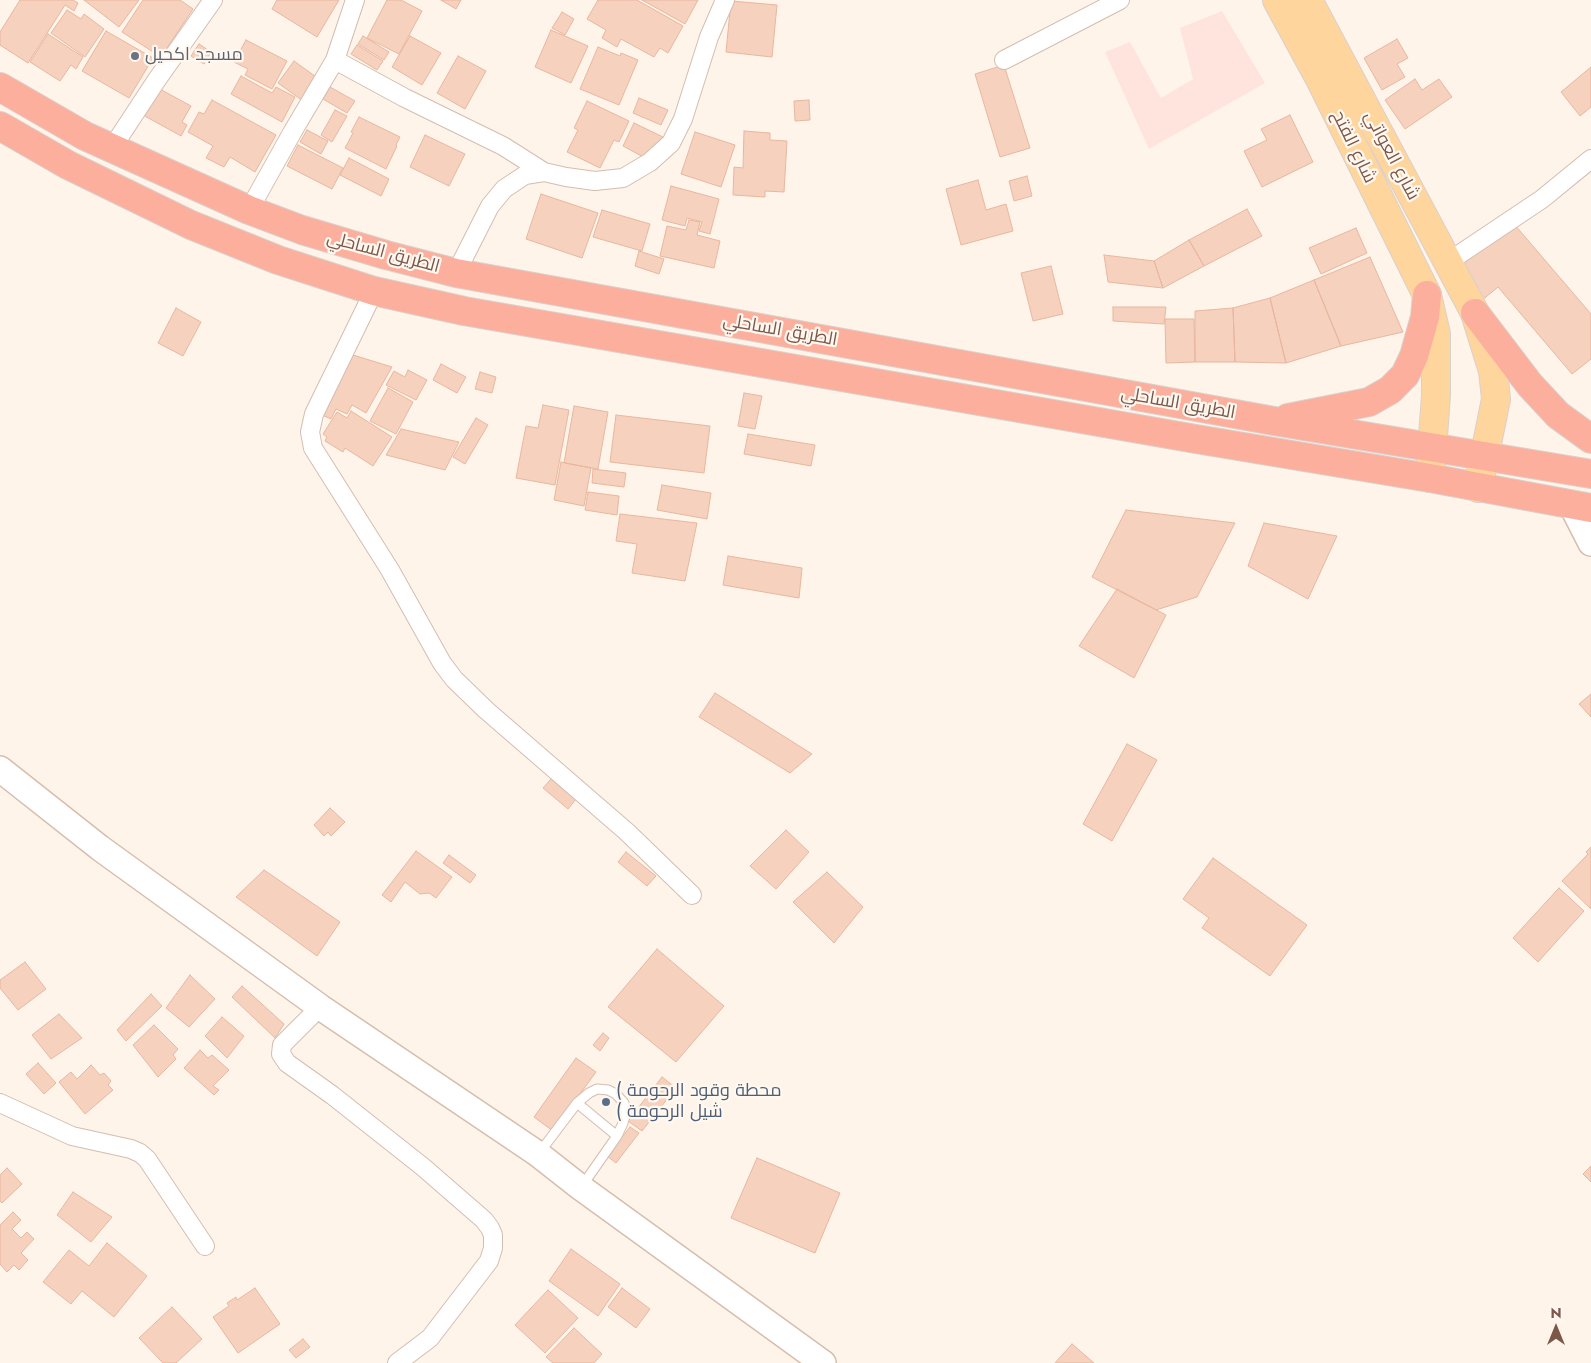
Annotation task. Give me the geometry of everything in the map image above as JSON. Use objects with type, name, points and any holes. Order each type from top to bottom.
[{"type":"highway","name":"الطريق الساحلي","points":[[0,87],[85,136],[249,210],[302,230],[456,273],[1274,421],[1591,474]]},
{"type":"highway","name":"الطريق الساحلي","points":[[0,126],[68,165],[191,225],[278,260],[374,291],[464,311],[1430,478],[1581,506]]},
{"type":"highway","points":[[1274,421],[1369,402],[1390,390],[1405,375],[1414,356],[1425,317],[1427,295]]},
{"type":"highway","points":[[1475,313],[1530,385],[1558,414],[1591,439]]},
{"type":"main road","name":"شارع الفتح","points":[[1277,0],[1320,79],[1427,295],[1436,334],[1436,395],[1430,478]]},
{"type":"main road","name":"شارع العواتي","points":[[1308,0],[1475,313],[1493,371],[1496,399],[1478,488]]},
{"type":"street","points":[[112,148],[213,0]]},
{"type":"street","points":[[249,210],[335,60],[354,0]]},
{"type":"street","points":[[456,273],[490,206],[504,189],[525,175],[544,172],[595,181],[623,178],[650,162],[671,143],[683,119],[709,37],[725,0]]},
{"type":"street","points":[[1004,60],[1120,0]]},
{"type":"street","points":[[335,60],[405,98],[503,146],[544,172]]},
{"type":"street","points":[[1448,262],[1542,199],[1591,159]]},
{"type":"street","points":[[374,291],[314,414],[310,432],[313,448],[390,570],[442,662],[454,679],[486,710],[627,832],[692,895]]},
{"type":"street","points":[[1581,506],[1591,543]]},
{"type":"street","points":[[0,769],[100,848],[320,1007],[538,1154],[580,1187],[823,1363]]},
{"type":"street","points":[[320,1007],[282,1044],[281,1054],[287,1063],[332,1095],[423,1167],[484,1220],[490,1228],[492,1235],[493,1248],[489,1262],[430,1338],[397,1363]]},
{"type":"street","points":[[0,1102],[72,1136],[131,1149],[140,1153],[147,1159],[205,1246]]},
{"type":"lane","points":[[538,1154],[577,1103],[589,1093],[597,1089],[608,1090],[616,1094],[624,1103],[626,1112],[623,1123],[617,1136],[580,1187]]},
{"type":"lane","points":[[577,1103],[617,1136]]},
{"type":"shaded area","points":[[1222,11],[1265,83],[1149,149],[1105,52],[1130,42],[1161,98],[1193,79],[1180,28]]},
{"type":"building","points":[[20,0],[73,0],[78,3],[74,11],[65,5],[28,63],[0,45],[0,32]]},
{"type":"building","points":[[84,0],[139,0],[119,27]]},
{"type":"building","points":[[143,0],[180,0],[193,9],[161,57],[122,32]]},
{"type":"building","points":[[277,0],[339,0],[317,37],[272,9]]},
{"type":"building","points":[[387,0],[401,0],[422,11],[399,54],[367,38]]},
{"type":"building","points":[[441,0],[461,0],[456,9]]},
{"type":"building","points":[[598,0],[637,0],[683,26],[668,53],[660,48],[654,57],[621,39],[617,47],[602,38],[606,30],[587,19]]},
{"type":"building","points":[[642,0],[698,0],[685,24]]},
{"type":"building","points":[[731,1],[777,5],[772,57],[726,52]]},
{"type":"building","points":[[67,10],[81,19],[84,14],[104,29],[85,57],[51,33]]},
{"type":"building","points":[[562,12],[574,19],[565,35],[552,28]]},
{"type":"building","points":[[551,30],[588,46],[571,83],[535,67]]},
{"type":"building","points":[[106,31],[153,58],[129,98],[82,71]]},
{"type":"building","points":[[48,34],[83,57],[76,69],[71,65],[60,81],[30,62]]},
{"type":"building","points":[[363,36],[389,52],[384,60],[358,44]]},
{"type":"building","points":[[410,36],[441,53],[422,85],[392,67]]},
{"type":"building","points":[[1397,39],[1408,58],[1397,64],[1405,77],[1382,90],[1364,58]]},
{"type":"building","points":[[246,40],[287,61],[272,89],[245,75],[248,69],[234,62]]},
{"type":"building","points":[[199,44],[211,52],[204,64],[191,56]]},
{"type":"building","points":[[357,45],[383,61],[377,70],[351,54]]},
{"type":"building","points":[[598,47],[620,56],[621,53],[638,60],[619,105],[580,89]]},
{"type":"building","points":[[458,56],[486,71],[465,109],[437,93]]},
{"type":"building","points":[[294,61],[319,79],[303,101],[278,83]]},
{"type":"building","points":[[1004,65],[1030,148],[1000,157],[975,74]]},
{"type":"building","points":[[1591,67],[1591,107],[1580,116],[1561,92]]},
{"type":"building","points":[[241,76],[272,93],[276,87],[295,97],[282,122],[231,94]]},
{"type":"building","points":[[1415,79],[1422,90],[1439,79],[1452,97],[1405,129],[1385,100]]},
{"type":"building","points":[[330,87],[355,101],[347,113],[323,99]]},
{"type":"building","points":[[158,88],[191,106],[182,122],[187,125],[181,136],[143,115]]},
{"type":"building","points":[[639,98],[668,110],[661,125],[633,113]]},
{"type":"building","points":[[212,100],[276,135],[255,172],[230,157],[224,167],[206,158],[213,146],[188,132],[199,112],[204,114]]},
{"type":"building","points":[[809,100],[810,120],[795,121],[794,101]]},
{"type":"building","points":[[587,101],[629,121],[619,142],[614,140],[600,168],[567,152],[578,130],[574,128]]},
{"type":"building","points":[[335,110],[347,116],[332,142],[321,135]]},
{"type":"building","points":[[1290,115],[1313,162],[1262,187],[1244,151],[1267,140],[1261,129]]},
{"type":"building","points":[[359,117],[400,137],[386,169],[345,148]]},
{"type":"building","points":[[634,123],[663,137],[657,149],[653,148],[647,159],[623,146]]},
{"type":"building","points":[[307,130],[328,141],[321,154],[300,142]]},
{"type":"building","points":[[744,131],[770,133],[770,140],[787,141],[784,192],[765,191],[765,197],[733,195],[734,167],[743,168]]},
{"type":"building","points":[[695,132],[735,145],[721,187],[681,174]]},
{"type":"building","points":[[425,135],[465,154],[449,186],[410,167]]},
{"type":"building","points":[[298,145],[343,168],[332,189],[287,166]]},
{"type":"building","points":[[349,158],[389,179],[381,196],[340,175]]},
{"type":"building","points":[[1027,176],[1032,196],[1014,201],[1009,181]]},
{"type":"building","points":[[978,180],[986,210],[1006,204],[1013,231],[961,245],[946,189]]},
{"type":"building","points":[[671,186],[719,199],[710,234],[699,231],[702,222],[687,218],[685,226],[662,220]]},
{"type":"building","points":[[541,194],[598,213],[582,258],[526,239]]},
{"type":"building","points":[[1247,209],[1262,236],[1204,266],[1189,240]]},
{"type":"building","points":[[602,210],[650,224],[642,251],[593,237]]},
{"type":"building","points":[[689,220],[700,222],[697,235],[720,241],[714,268],[660,256],[667,226],[686,230]]},
{"type":"building","points":[[1514,224],[1591,314],[1591,359],[1572,374],[1498,287],[1481,301],[1453,269]]},
{"type":"building","points":[[1356,228],[1367,253],[1321,274],[1309,248]]},
{"type":"building","points":[[1189,240],[1204,266],[1163,288],[1154,261]]},
{"type":"building","points":[[639,251],[664,259],[659,274],[635,266]]},
{"type":"building","points":[[1104,255],[1154,261],[1163,288],[1108,282]]},
{"type":"building","points":[[1370,257],[1403,332],[1341,346],[1314,280]]},
{"type":"building","points":[[1051,266],[1063,314],[1033,321],[1021,273]]},
{"type":"building","points":[[1314,280],[1341,346],[1286,363],[1270,298]]},
{"type":"building","points":[[1270,298],[1286,363],[1235,362],[1233,308]]},
{"type":"building","points":[[1113,307],[1166,307],[1164,324],[1113,321]]},
{"type":"building","points":[[176,308],[201,322],[183,356],[158,343]]},
{"type":"building","points":[[1233,308],[1235,362],[1195,362],[1195,311]]},
{"type":"building","points":[[1165,319],[1194,319],[1195,362],[1166,363]]},
{"type":"building","points":[[353,355],[392,367],[366,413],[352,405],[347,414],[336,409],[331,419],[320,414]]},
{"type":"building","points":[[441,364],[466,377],[457,393],[433,380]]},
{"type":"building","points":[[408,370],[427,380],[416,400],[386,385],[394,371],[405,377]]},
{"type":"building","points":[[480,372],[496,377],[492,393],[475,389]]},
{"type":"building","points":[[388,388],[413,402],[396,434],[370,421]]},
{"type":"building","points":[[744,393],[762,396],[755,429],[738,426]]},
{"type":"building","points":[[543,405],[569,410],[555,485],[516,478],[526,426],[538,428]]},
{"type":"building","points":[[574,406],[608,412],[598,469],[564,463]]},
{"type":"building","points":[[351,411],[392,437],[373,466],[345,448],[343,452],[325,441],[327,437],[323,434],[337,412],[347,418]]},
{"type":"building","points":[[616,415],[710,426],[704,473],[610,462]]},
{"type":"building","points":[[476,418],[488,425],[465,464],[453,457]]},
{"type":"building","points":[[401,429],[459,442],[445,470],[386,455]]},
{"type":"building","points":[[748,434],[815,445],[811,466],[744,454]]},
{"type":"building","points":[[561,462],[591,468],[584,506],[554,500]]},
{"type":"building","points":[[593,469],[626,473],[624,487],[592,483]]},
{"type":"building","points":[[662,485],[711,493],[707,519],[657,510]]},
{"type":"building","points":[[588,492],[619,496],[617,515],[585,510]]},
{"type":"building","points":[[1126,510],[1235,523],[1197,597],[1156,610],[1092,577]]},
{"type":"building","points":[[620,514],[697,523],[685,581],[632,573],[637,544],[616,541]]},
{"type":"building","points":[[1264,523],[1337,536],[1308,599],[1248,566]]},
{"type":"building","points":[[728,556],[802,568],[799,598],[723,585]]},
{"type":"building","points":[[1117,589],[1166,615],[1134,678],[1079,646]]},
{"type":"building","points":[[715,693],[812,754],[790,773],[699,717]]},
{"type":"building","points":[[1591,694],[1591,717],[1579,704]]},
{"type":"building","points":[[1127,744],[1157,760],[1112,841],[1083,824]]},
{"type":"building","points":[[551,779],[576,799],[568,809],[543,788]]},
{"type":"building","points":[[330,808],[345,822],[331,836],[328,832],[324,836],[314,825]]},
{"type":"building","points":[[786,830],[809,852],[776,889],[750,866]]},
{"type":"building","points":[[1591,847],[1591,909],[1562,881],[1588,854],[1586,852]]},
{"type":"building","points":[[416,851],[452,877],[436,898],[429,893],[420,894],[405,882],[391,902],[382,895]]},
{"type":"building","points":[[626,852],[656,876],[647,886],[618,862]]},
{"type":"building","points":[[449,855],[476,875],[470,883],[443,863]]},
{"type":"building","points":[[1213,858],[1307,925],[1270,976],[1202,928],[1209,918],[1183,899]]},
{"type":"building","points":[[264,870],[340,922],[317,956],[236,897]]},
{"type":"building","points":[[827,872],[863,907],[834,943],[793,902]]},
{"type":"building","points":[[1559,888],[1584,911],[1538,962],[1513,938]]},
{"type":"building","points":[[657,949],[724,1006],[676,1062],[608,1007]]},
{"type":"building","points":[[25,962],[46,989],[18,1010],[0,988],[0,980]]},
{"type":"building","points":[[190,975],[215,999],[189,1027],[166,1008]]},
{"type":"building","points":[[242,986],[284,1024],[275,1038],[232,997]]},
{"type":"building","points":[[151,994],[162,1006],[126,1041],[117,1030]]},
{"type":"building","points":[[59,1014],[82,1038],[51,1059],[32,1035]]},
{"type":"building","points":[[222,1017],[244,1036],[227,1058],[205,1036]]},
{"type":"building","points":[[154,1025],[178,1049],[173,1055],[176,1059],[158,1077],[133,1045]]},
{"type":"building","points":[[603,1033],[609,1038],[600,1051],[593,1045]]},
{"type":"building","points":[[200,1050],[208,1058],[212,1055],[229,1070],[213,1086],[219,1090],[214,1095],[184,1068]]},
{"type":"building","points":[[576,1058],[596,1072],[553,1131],[534,1117]]},
{"type":"building","points":[[38,1063],[56,1083],[44,1094],[26,1074]]},
{"type":"building","points":[[91,1065],[100,1075],[104,1073],[111,1081],[108,1085],[113,1090],[85,1114],[59,1082],[71,1072],[77,1079]]},
{"type":"building","points":[[662,1077],[676,1088],[642,1131],[628,1121]]},
{"type":"building","points":[[630,1127],[639,1133],[616,1163],[607,1156]]},
{"type":"building","points":[[757,1158],[840,1193],[815,1253],[731,1218]]},
{"type":"building","points":[[1591,1166],[1591,1182],[1583,1174]]},
{"type":"building","points":[[7,1168],[22,1184],[2,1203],[0,1201],[0,1175]]},
{"type":"building","points":[[73,1192],[112,1217],[91,1242],[57,1215]]},
{"type":"building","points":[[13,1212],[21,1220],[12,1229],[21,1238],[27,1232],[34,1239],[21,1253],[28,1260],[19,1270],[14,1265],[7,1272],[0,1264],[0,1225]]},
{"type":"building","points":[[107,1243],[147,1276],[114,1317],[82,1291],[71,1304],[43,1282],[69,1250],[89,1266]]},
{"type":"building","points":[[571,1249],[620,1284],[598,1316],[549,1281]]},
{"type":"building","points":[[255,1288],[280,1324],[238,1353],[213,1317],[229,1306],[227,1303],[236,1297],[237,1300]]},
{"type":"building","points":[[622,1288],[650,1309],[636,1328],[608,1307]]},
{"type":"building","points":[[548,1290],[578,1318],[545,1353],[515,1325]]},
{"type":"building","points":[[172,1307],[202,1339],[176,1363],[163,1363],[139,1338]]},
{"type":"building","points":[[574,1328],[602,1354],[594,1363],[553,1363],[546,1357]]},
{"type":"building","points":[[303,1339],[310,1347],[296,1358],[289,1350]]},
{"type":"building","points":[[1072,1344],[1094,1363],[1055,1363]]},
{"type":"place","name":"مسجد اكحيل","points":[[135,56]]},
{"type":"place","name":"( محطة وقود الرحومة ( شيل الرحومة","points":[[606,1102]]}]
